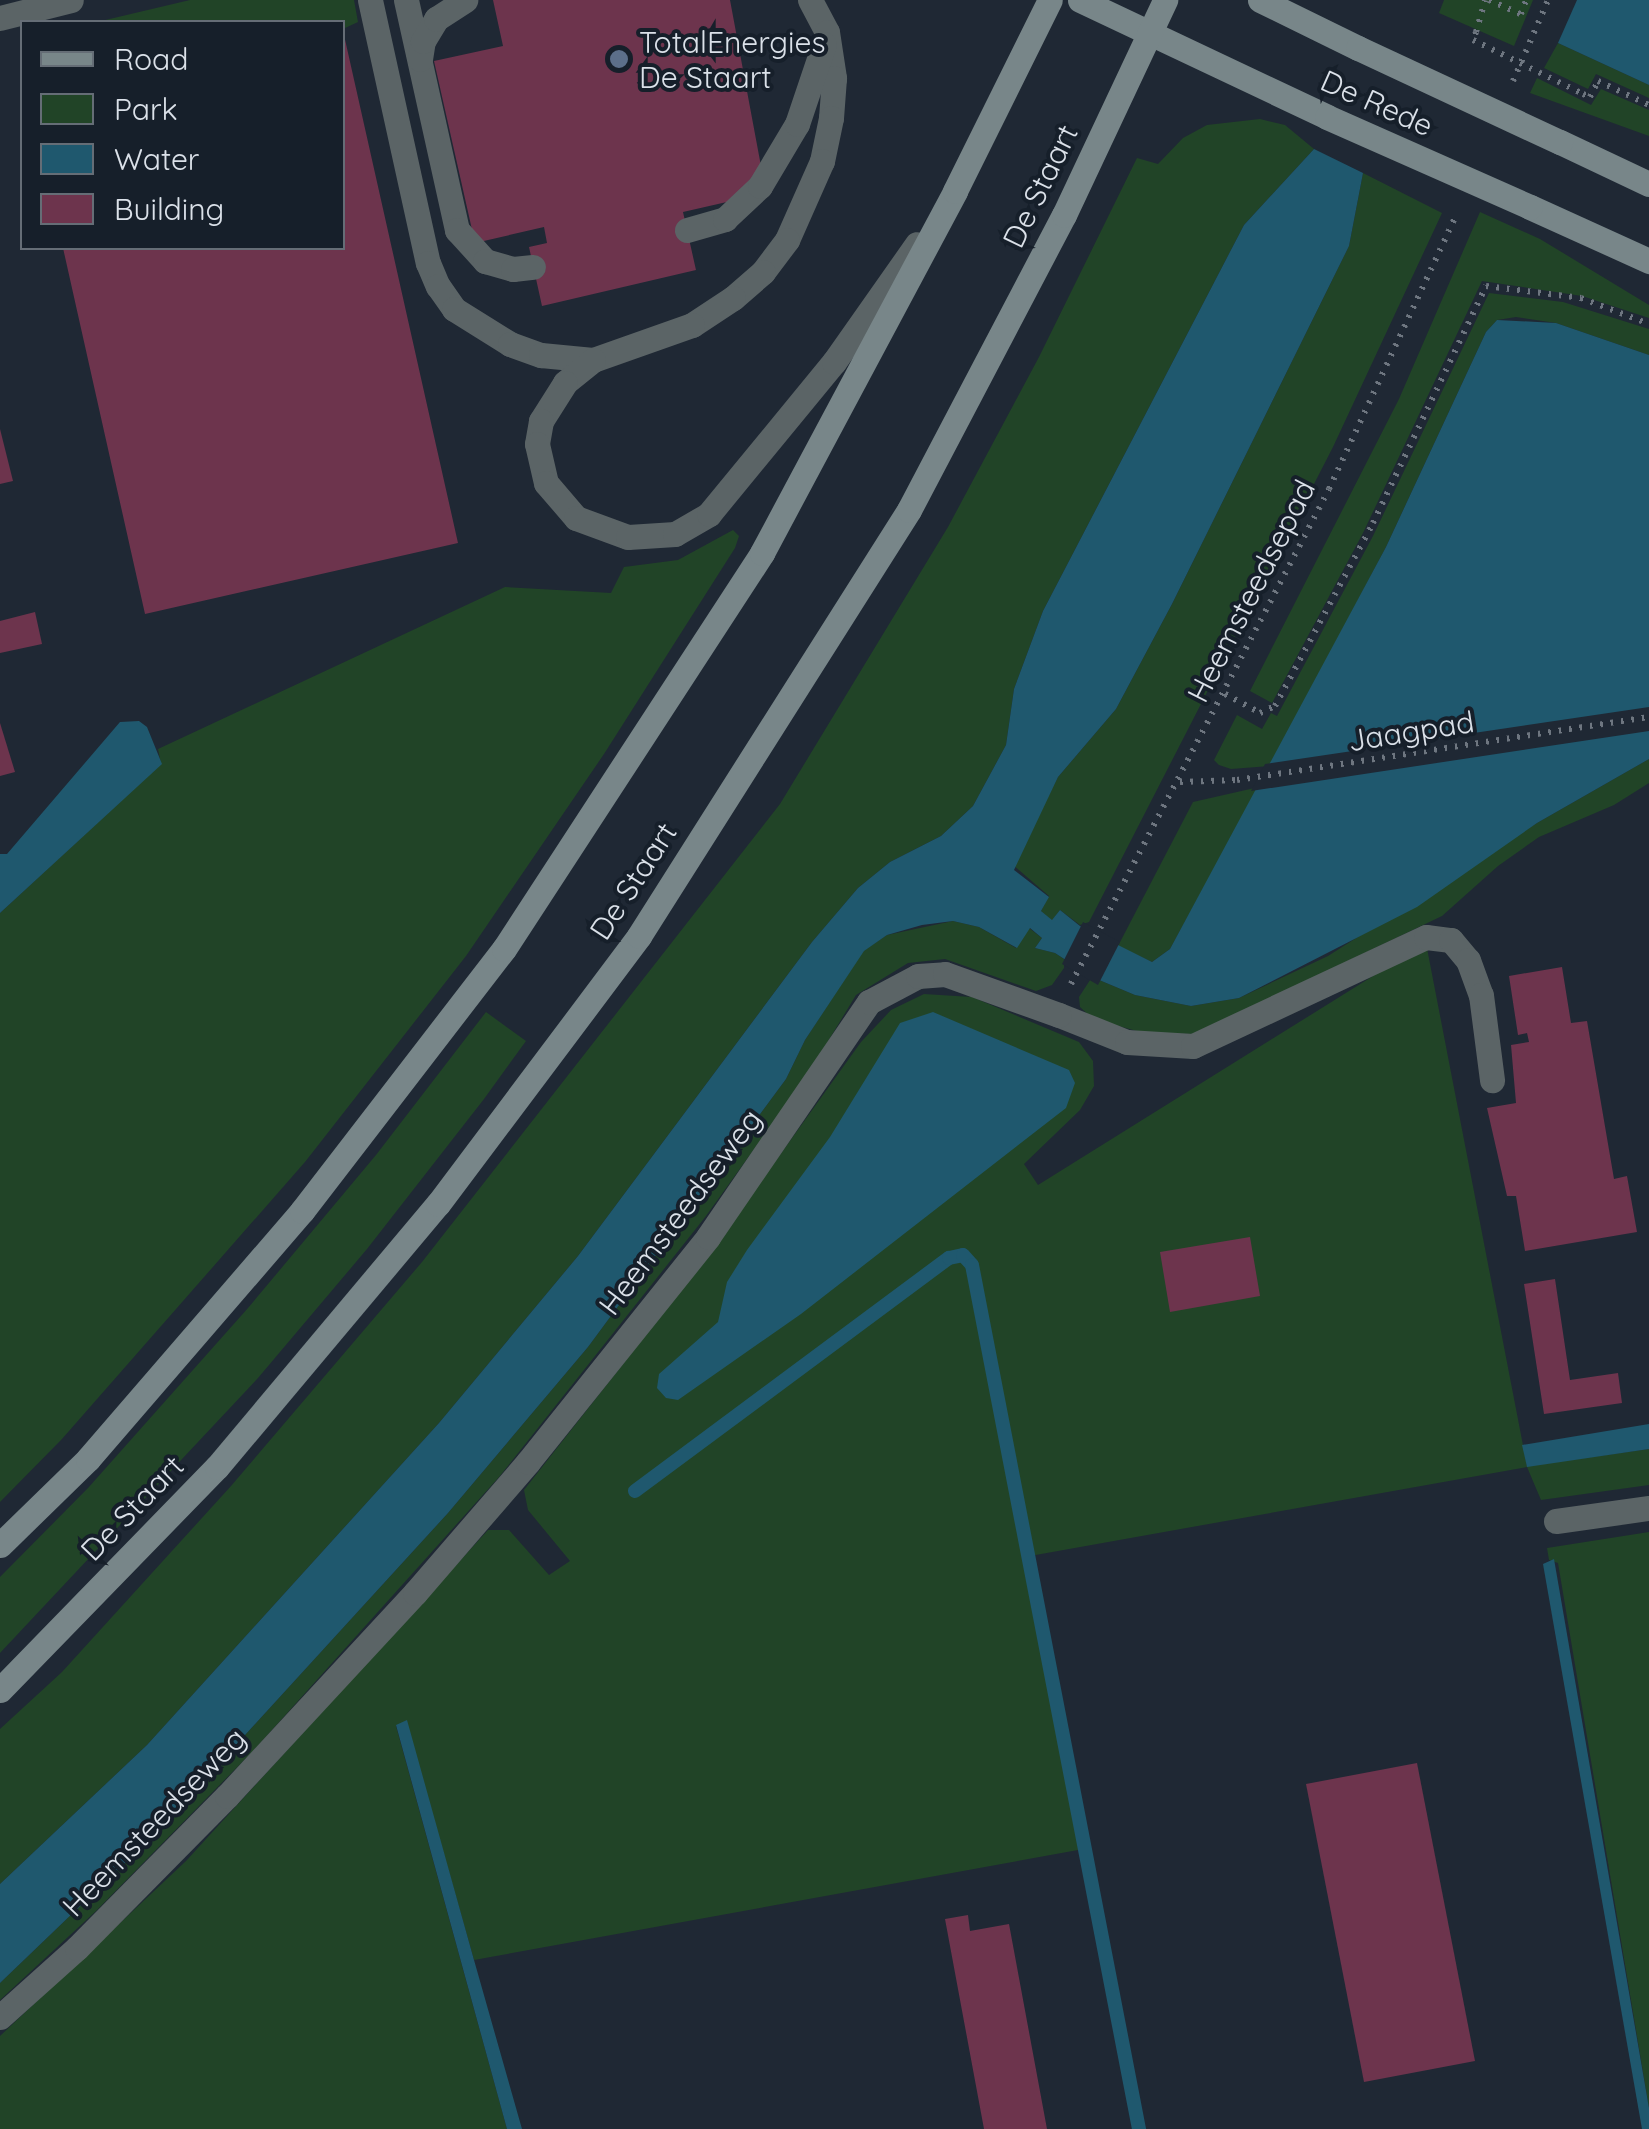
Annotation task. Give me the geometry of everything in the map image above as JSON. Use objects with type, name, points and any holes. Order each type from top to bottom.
[{"type":"main road","points":[[0,1545],[88,1459],[302,1211],[504,949],[762,553],[955,192],[1050,0]]},
{"type":"main road","name":"De Rede","points":[[1080,0],[1327,117],[1649,261]]},
{"type":"main road","name":"De Staart","points":[[0,1690],[242,1438],[438,1204],[639,936],[909,510],[1064,214],[1165,0]]},
{"type":"main road","name":"De Rede","points":[[1260,0],[1649,184]]},
{"type":"street","points":[[0,18],[71,0]]},
{"type":"street","points":[[370,0],[428,263],[438,286],[454,309],[510,344],[541,355],[593,360]]},
{"type":"street","points":[[406,0],[457,230],[485,262],[513,269],[533,267]]},
{"type":"street","points":[[420,68],[422,41],[431,26],[448,7],[465,0]]},
{"type":"street","points":[[810,0],[828,32],[834,78],[831,118],[822,161],[787,240],[763,272],[692,325],[593,360],[565,382],[541,421],[537,444],[546,483],[576,518],[600,530],[628,537],[675,534],[709,514],[834,362],[955,192]]},
{"type":"street","points":[[688,230],[725,219],[760,186],[797,124],[828,32]]},
{"type":"street","name":"Heemsteedseweg","points":[[0,2017],[77,1948],[227,1796],[415,1593],[528,1462],[708,1237],[868,1002],[918,976],[946,974],[1127,1042],[1193,1046],[1426,937],[1451,940],[1468,960],[1481,995],[1492,1080]]},
{"type":"street","points":[[1556,1521],[1649,1508]]},
{"type":"path","points":[[1526,0],[1520,14],[1487,0],[1473,40],[1590,98],[1598,82],[1649,105]]},
{"type":"path","points":[[1526,50],[1548,0]]},
{"type":"path","name":"Heemsteedsepad","points":[[1076,974],[1329,489],[1454,221]]},
{"type":"path","points":[[1224,694],[1260,714],[1275,706],[1373,523],[1486,286],[1581,298],[1649,324]]},
{"type":"path","name":"Jaagpad","points":[[1179,782],[1238,780],[1649,718]]},
{"type":"green space","points":[[190,0],[354,0],[358,22],[345,28],[345,20],[105,20]]},
{"type":"green space","points":[[1444,0],[1533,0],[1514,46],[1439,13]]},
{"type":"green space","points":[[1558,43],[1649,85],[1649,98],[1596,74],[1588,89],[1544,68]]},
{"type":"green space","points":[[1537,78],[1591,105],[1601,89],[1649,110],[1649,136],[1530,93]]},
{"type":"green space","points":[[1260,119],[1285,125],[1314,149],[1244,225],[1043,611],[1014,689],[1006,745],[973,806],[941,836],[890,862],[858,888],[812,942],[578,1256],[439,1423],[147,1745],[0,1884],[0,1729],[62,1672],[231,1486],[422,1262],[780,804],[948,527],[1039,357],[1137,158],[1158,164],[1183,138],[1207,125]]},
{"type":"green space","points":[[1363,173],[1442,213],[1333,447],[1089,922],[1080,925],[1060,910],[1052,921],[1041,911],[1049,896],[1013,865],[1058,777],[1116,709],[1172,604],[1349,246]]},
{"type":"green space","points":[[1480,212],[1540,239],[1649,305],[1649,318],[1582,296],[1482,281],[1363,533],[1272,703],[1250,691],[1399,399]]},
{"type":"green space","points":[[1489,293],[1563,302],[1649,329],[1649,355],[1556,323],[1516,317],[1497,320],[1486,332],[1386,547],[1270,766],[1231,769],[1219,765],[1214,760],[1237,715],[1262,729],[1271,713],[1277,716],[1373,536]]},
{"type":"green space","points":[[733,530],[739,536],[735,548],[604,754],[466,956],[305,1162],[62,1439],[0,1502],[0,913],[161,764],[158,749],[505,587],[611,593],[624,567],[678,560]]},
{"type":"green space","points":[[1649,759],[1649,783],[1614,805],[1539,837],[1498,866],[1442,916],[1195,1034],[1144,1033],[1093,1019],[1080,1007],[1079,997],[1092,977],[1135,995],[1191,1006],[1239,998],[1328,956],[1537,823]]},
{"type":"green space","points":[[1259,787],[1170,949],[1152,962],[1118,946],[1193,802]]},
{"type":"green space","points":[[953,921],[979,927],[1016,948],[1029,928],[1042,938],[1035,948],[1064,959],[1064,968],[1052,985],[1036,991],[945,959],[908,963],[856,995],[810,1071],[706,1216],[499,1477],[253,1751],[96,1911],[0,2000],[0,1983],[150,1839],[448,1513],[588,1347],[786,1079],[805,1040],[863,951],[887,935]]},
{"type":"green space","points":[[1426,943],[1527,1466],[1649,1449],[1649,1485],[1541,1500],[1527,1467],[1030,1556],[1089,1848],[474,1960],[406,1721],[396,1726],[507,2129],[0,2129],[0,2036],[186,1861],[488,1530],[509,1530],[549,1575],[570,1561],[528,1510],[524,1490],[700,1266],[861,1042],[891,1010],[924,994],[972,997],[1079,1042],[1093,1061],[1094,1086],[1080,1110],[1024,1164],[1038,1185]]},
{"type":"green space","points":[[486,1012],[526,1041],[484,1099],[367,1249],[258,1378],[0,1653],[0,1577],[88,1488],[248,1308],[376,1155]]},
{"type":"green space","points":[[1649,1532],[1649,2108],[1558,1563],[1549,1560],[1547,1548]]},
{"type":"water","points":[[1577,0],[1649,0],[1649,85],[1558,43]]},
{"type":"water","points":[[1314,149],[1363,173],[1349,246],[1116,709],[1058,777],[1014,870],[1049,897],[1041,911],[1052,920],[1060,910],[1080,926],[1152,962],[1170,949],[1386,547],[1486,332],[1497,320],[1556,323],[1649,355],[1649,759],[1537,823],[1417,907],[1239,998],[1191,1006],[1135,995],[1092,977],[1055,953],[1035,948],[1042,938],[1030,928],[1017,948],[979,927],[953,921],[887,935],[864,951],[805,1040],[786,1079],[588,1347],[448,1513],[150,1839],[0,1983],[0,1884],[147,1745],[439,1423],[578,1256],[812,942],[858,888],[890,862],[941,836],[973,806],[1006,745],[1014,689],[1043,611],[1244,225]]},
{"type":"water","points":[[139,721],[147,727],[162,764],[0,913],[0,854],[7,854],[120,722]]},
{"type":"water","points":[[933,1012],[1069,1070],[1075,1083],[1066,1108],[801,1314],[678,1400],[666,1398],[657,1388],[659,1374],[718,1322],[727,1282],[830,1137],[900,1023]]},
{"type":"water","points":[[1649,1424],[1649,1449],[1527,1467],[1522,1445]]},
{"type":"water","points":[[1554,1559],[1649,2108],[1649,2129],[1642,2129],[1543,1564]]},
{"type":"water","points":[[407,1720],[522,2129],[507,2129],[396,1725]]},
{"type":"pier","points":[[1649,707],[1649,731],[1251,791],[1265,764]]},
{"type":"pier","points":[[1083,922],[1120,942],[1098,985],[1062,964]]},
{"type":"building","points":[[493,0],[730,0],[766,193],[683,212],[696,270],[542,306],[529,247],[547,243],[544,227],[475,243],[434,61],[503,46]]},
{"type":"building","points":[[345,39],[458,543],[145,614],[63,250],[345,250]]},
{"type":"building","points":[[0,429],[13,481],[0,484]]},
{"type":"building","points":[[35,612],[42,644],[0,653],[0,621]]},
{"type":"building","points":[[0,723],[15,772],[0,776]]},
{"type":"building","points":[[1562,967],[1571,1023],[1587,1021],[1614,1179],[1627,1176],[1637,1232],[1525,1251],[1516,1196],[1507,1196],[1487,1108],[1516,1103],[1511,1045],[1529,1042],[1527,1033],[1518,1035],[1509,976]]},
{"type":"building","points":[[1250,1237],[1260,1296],[1170,1312],[1160,1252]]},
{"type":"building","points":[[1555,1279],[1570,1380],[1618,1373],[1622,1403],[1544,1414],[1524,1284]]},
{"type":"building","points":[[1417,1763],[1475,2061],[1364,2082],[1306,1784]]},
{"type":"building","points":[[968,1915],[970,1931],[1009,1924],[1047,2129],[984,2129],[945,1919]]},
{"type":"waterway","points":[[635,1491],[949,1258],[963,1255],[972,1265],[1139,2129]]},
{"type":"place","name":"TotalEnergies De Staart","points":[[619,59]]}]
